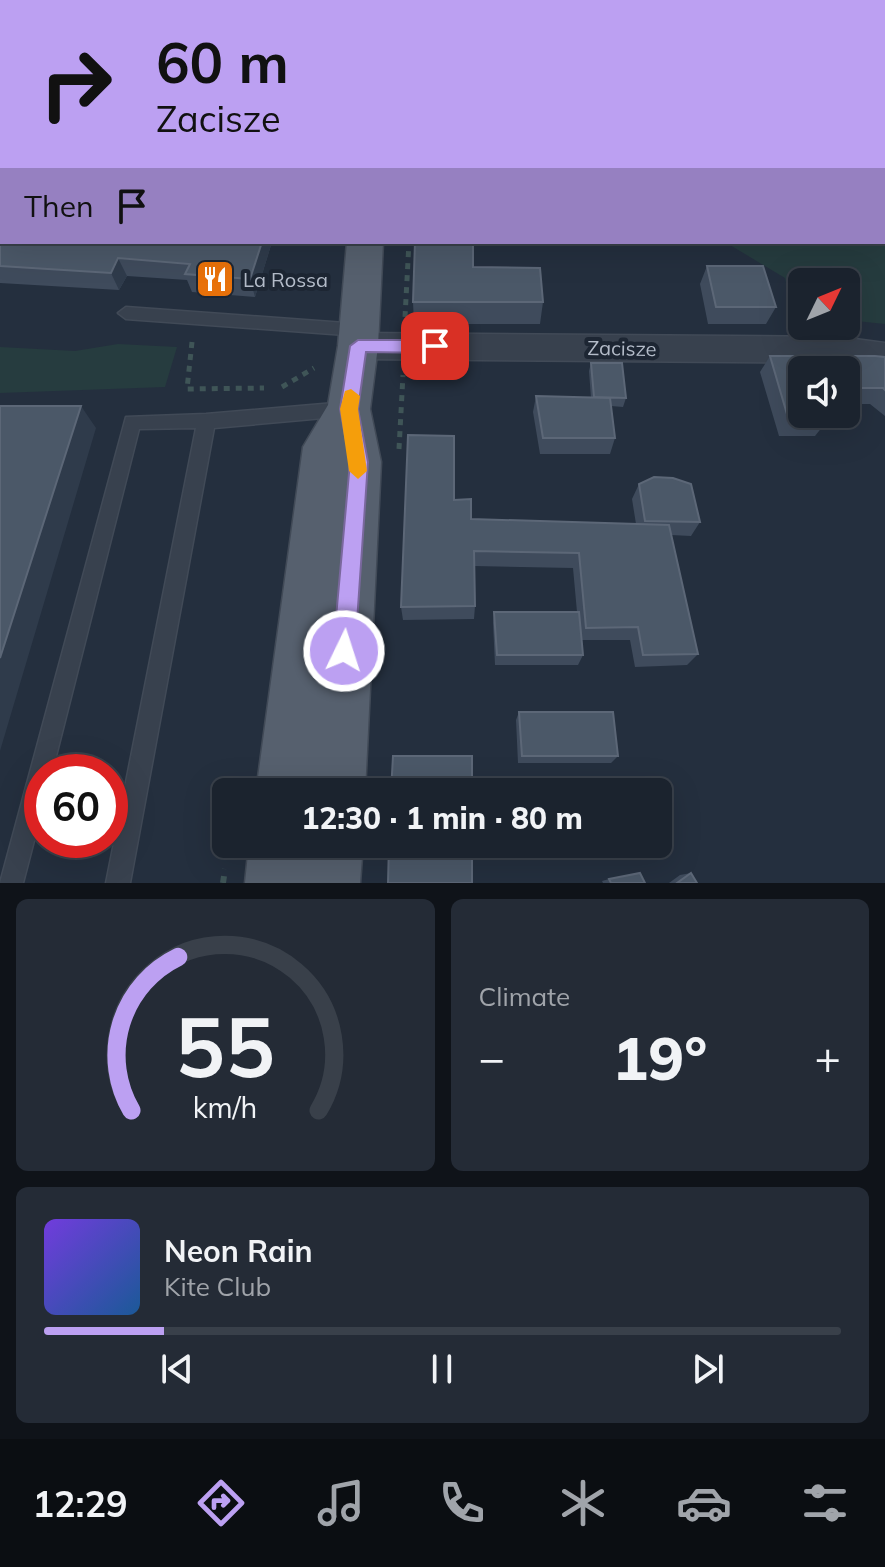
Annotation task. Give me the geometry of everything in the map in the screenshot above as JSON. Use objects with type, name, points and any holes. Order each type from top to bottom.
[{"type":"main road","points":[[337,778],[359,462],[349,409],[359,338],[365,244]]},
{"type":"main road","points":[[287,778],[325,447],[349,409]]},
{"type":"main road","points":[[275,883],[278,858]]},
{"type":"main road","points":[[330,883],[332,858]]},
{"type":"street","name":"Zacisze","points":[[359,338],[840,350],[885,357]]},
{"type":"lane","points":[[126,313],[359,338]]},
{"type":"lane","points":[[11,883],[132,422],[206,421],[349,409]]},
{"type":"lane","points":[[118,883],[206,421]]},
{"type":"path","points":[[171,316],[194,344],[187,389],[287,386]]},
{"type":"green space","points":[[728,244],[885,244],[885,324],[860,321],[860,268],[788,268],[788,292],[785,278]]},
{"type":"green space","points":[[118,344],[177,347],[165,387],[0,393],[0,347],[75,351]]},
{"type":"building","points":[[0,244],[261,244],[250,279],[185,274],[190,264],[118,258],[111,273],[0,266]]},
{"type":"building","points":[[415,244],[473,244],[473,267],[540,268],[543,302],[413,302]]},
{"type":"building","points":[[707,266],[763,266],[776,307],[716,307]]},
{"type":"building","points":[[770,356],[788,356],[788,418]]},
{"type":"building","points":[[860,356],[885,357],[885,390],[860,388]]},
{"type":"building","points":[[591,363],[622,363],[626,398],[594,397]]},
{"type":"building","points":[[536,396],[610,398],[615,438],[543,438]]},
{"type":"building","points":[[0,406],[81,406],[0,658]]},
{"type":"building","points":[[408,435],[454,436],[454,500],[471,499],[471,519],[669,525],[698,654],[643,655],[638,627],[586,628],[579,553],[474,551],[475,606],[401,607]]},
{"type":"building","points":[[654,477],[673,478],[691,484],[700,522],[645,521],[639,484]]},
{"type":"building","points":[[494,612],[579,612],[583,655],[497,655]]},
{"type":"building","points":[[519,712],[613,712],[618,756],[522,756]]},
{"type":"building","points":[[393,756],[472,756],[472,778],[392,778]]},
{"type":"building","points":[[389,858],[472,858],[472,883],[388,883]]},
{"type":"building","points":[[640,873],[645,883],[611,883],[609,879]]},
{"type":"building","points":[[691,873],[697,883],[677,883]]},
{"type":"slow traffic","points":[[351,396],[349,409],[358,471]]},
{"type":"place","name":"La Rossa","points":[[215,279]]},
{"type":"route","points":[[344,651],[359,462],[349,409],[358,346],[435,346]]}]
